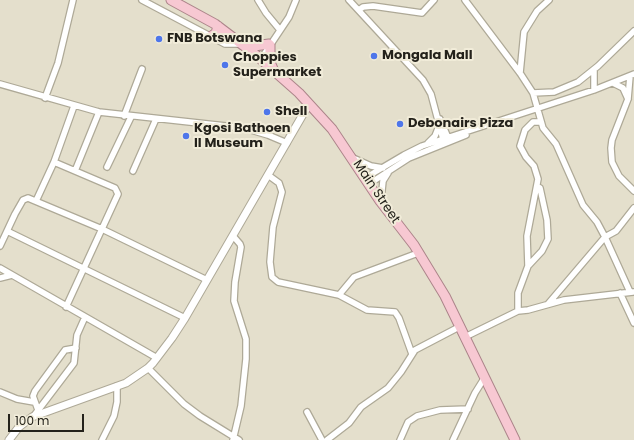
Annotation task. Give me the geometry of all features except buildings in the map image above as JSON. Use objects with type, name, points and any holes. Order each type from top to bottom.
[{"type":"highway","name":"Main Street","points":[[171,0],[218,26],[259,57],[309,104],[332,129],[353,158],[380,201],[418,253],[445,296],[515,440]]},
{"type":"highway","points":[[210,37],[216,33],[218,26]]},
{"type":"highway","points":[[240,42],[254,46],[270,44],[270,62],[273,69]]},
{"type":"street","points":[[45,98],[62,52],[74,0]]},
{"type":"street","points":[[142,0],[225,44],[240,42]]},
{"type":"street","points":[[258,0],[266,13],[280,30]]},
{"type":"street","points":[[259,57],[289,17],[296,0]]},
{"type":"street","points":[[349,0],[423,80],[431,94],[446,140]]},
{"type":"street","points":[[359,10],[363,7],[373,6],[422,12],[434,0]]},
{"type":"street","points":[[465,0],[520,73],[533,93],[543,128],[556,144],[583,205],[597,222],[632,292],[584,297],[518,311],[465,336]]},
{"type":"street","points":[[520,73],[524,32],[537,11],[549,0]]},
{"type":"street","points":[[533,93],[554,92],[578,82],[594,70],[634,31]]},
{"type":"street","points":[[124,116],[142,69]]},
{"type":"street","points":[[594,70],[594,90]]},
{"type":"street","points":[[367,181],[389,171],[409,158],[465,132],[594,90],[632,75]]},
{"type":"street","points":[[632,75],[628,99],[611,148],[612,162],[619,176],[634,191]]},
{"type":"street","points":[[613,83],[623,88],[628,99]]},
{"type":"street","points":[[0,84],[98,112],[131,117],[244,128],[268,135],[287,143]]},
{"type":"street","points":[[32,417],[117,386],[148,368],[157,358],[185,318],[309,104]]},
{"type":"street","points":[[36,201],[54,162],[74,106]]},
{"type":"street","points":[[75,171],[98,112]]},
{"type":"street","points":[[367,181],[383,168],[404,155],[426,145],[446,140],[518,114]]},
{"type":"street","points":[[107,167],[131,117]]},
{"type":"street","points":[[132,171],[156,119]]},
{"type":"street","points":[[518,311],[518,293],[528,266],[527,236],[538,187],[536,169],[526,157],[520,146],[525,130],[533,122],[541,122]]},
{"type":"street","points":[[441,126],[453,132],[465,132]]},
{"type":"street","points":[[426,145],[435,136],[441,126]]},
{"type":"street","points":[[353,158],[371,166],[383,168]]},
{"type":"street","points":[[54,162],[116,189],[117,197],[66,307]]},
{"type":"street","points":[[380,201],[383,181],[389,171]]},
{"type":"street","points":[[268,175],[279,183],[282,192],[273,227],[270,262],[272,277],[278,282],[339,295],[367,310],[392,311],[398,314],[412,354]]},
{"type":"street","points":[[528,266],[542,251],[548,239],[547,220],[540,188],[538,187]]},
{"type":"street","points":[[0,246],[23,200],[28,198],[102,230],[207,280]]},
{"type":"street","points":[[548,304],[605,237],[616,231],[634,208]]},
{"type":"street","points":[[7,231],[185,318]]},
{"type":"street","points":[[148,368],[184,404],[235,439],[245,376],[246,339],[234,301],[235,282],[241,247],[233,236]]},
{"type":"street","points":[[339,295],[354,277],[418,253]]},
{"type":"street","points":[[0,268],[85,318],[135,344],[157,358]]},
{"type":"street","points":[[0,278],[12,275]]},
{"type":"street","points":[[620,293],[634,322]]},
{"type":"street","points":[[9,440],[19,427],[32,417],[38,410],[74,363],[77,335],[85,318]]},
{"type":"street","points":[[327,440],[349,424],[361,407],[388,388],[401,372],[412,354],[419,347],[459,327]]},
{"type":"street","points":[[38,410],[34,402],[35,391],[65,350],[76,348]]},
{"type":"street","points":[[453,440],[485,377]]},
{"type":"street","points":[[102,440],[114,416],[117,402],[117,386]]},
{"type":"street","points":[[0,392],[17,399],[34,402]]},
{"type":"street","points":[[400,440],[408,422],[417,416],[440,410],[468,409]]},
{"type":"street","points":[[307,412],[322,440]]},
{"type":"place","name":"FNB Botswana","points":[[159,39]]},
{"type":"place","name":"Mongala Mall","points":[[374,56]]},
{"type":"place","name":"Choppies Supermarket","points":[[225,65]]},
{"type":"place","name":"Shell","points":[[267,112]]},
{"type":"place","name":"Debonairs Pizza","points":[[400,124]]},
{"type":"place","name":"Kgosi Bathoen II Museum","points":[[186,136]]}]
